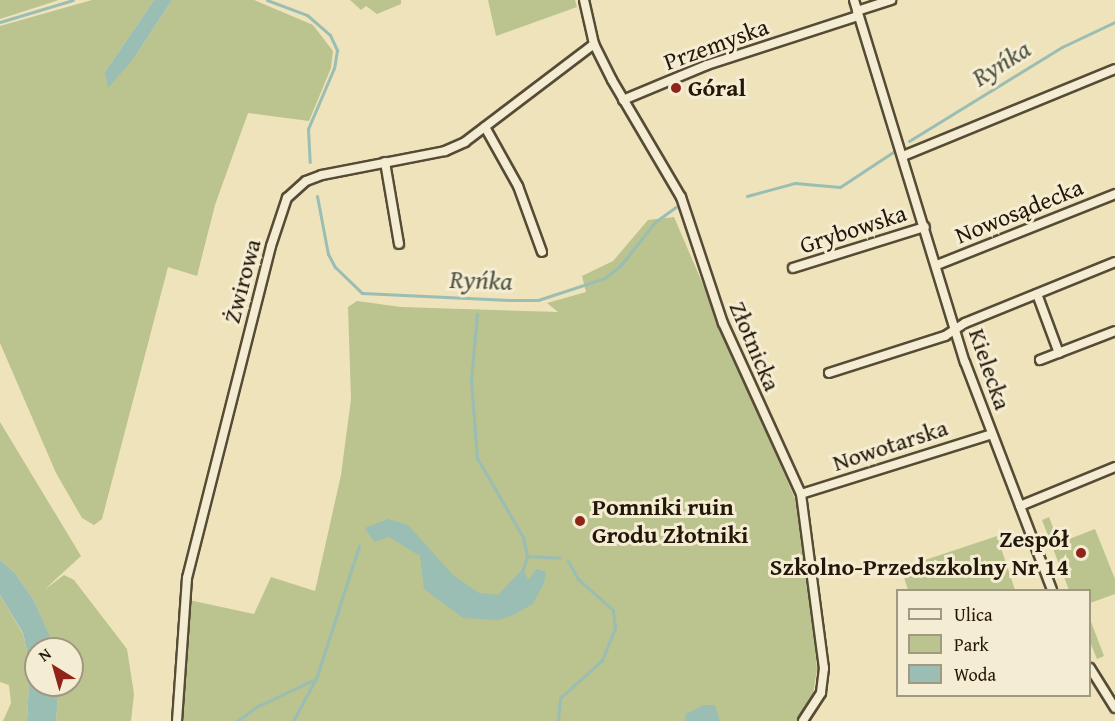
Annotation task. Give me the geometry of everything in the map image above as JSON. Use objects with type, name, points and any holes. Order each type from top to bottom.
[{"type":"street","name":"Złotnicka","points":[[584,0],[594,44],[623,100],[681,197],[713,298],[749,386],[801,494],[824,668],[821,693],[803,721]]},
{"type":"street","name":"Kielecka","points":[[854,0],[956,330],[992,434],[1051,589]]},
{"type":"street","name":"Przemyska","points":[[623,100],[707,65],[858,14],[891,0]]},
{"type":"street","name":"Żwirowa","points":[[177,721],[187,578],[283,208],[306,181],[385,162],[445,151],[485,128],[594,44]]},
{"type":"street","points":[[903,156],[1115,69]]},
{"type":"street","points":[[485,128],[518,186],[542,252]]},
{"type":"street","points":[[385,162],[399,244]]},
{"type":"street","name":"Nowosądecka","points":[[937,266],[1115,194]]},
{"type":"street","name":"Grybowska","points":[[793,268],[925,227]]},
{"type":"street","points":[[829,373],[956,330],[1115,262]]},
{"type":"street","points":[[1036,294],[1059,353]]},
{"type":"street","points":[[1040,360],[1115,331]]},
{"type":"street","name":"Nowotarska","points":[[801,494],[992,434]]},
{"type":"street","points":[[1020,506],[1115,467]]},
{"type":"street","points":[[1091,671],[1115,708]]},
{"type":"green space","points":[[0,0],[59,0],[0,19]]},
{"type":"green space","points":[[92,0],[154,0],[105,72],[134,58],[172,0],[254,0],[313,25],[333,51],[331,68],[309,121],[248,113],[215,205],[197,276],[168,267],[102,519],[94,525],[82,518],[56,473],[0,343],[0,26]]},
{"type":"green space","points":[[350,0],[401,0],[401,4],[377,14],[366,6],[361,10]]},
{"type":"green space","points":[[488,0],[575,0],[577,7],[496,36]]},
{"type":"green space","points":[[674,217],[802,515],[817,669],[812,701],[796,721],[182,721],[189,600],[254,614],[271,577],[315,591],[341,475],[351,399],[348,307],[357,301],[401,307],[558,312],[547,303],[586,292],[582,276],[613,261],[648,220]]},
{"type":"green space","points":[[0,422],[81,556],[44,590],[64,575],[74,580],[127,649],[134,694],[131,721],[56,721],[58,697],[84,697],[84,637],[49,637],[33,599],[15,573],[0,560]]},
{"type":"green space","points":[[1049,517],[1059,543],[1095,529],[1115,579],[1115,594],[1091,603],[1091,589],[1069,589],[1042,520]]},
{"type":"green space","points":[[997,536],[1015,589],[908,589],[901,568]]},
{"type":"green space","points":[[0,595],[24,638],[24,697],[28,697],[27,721],[3,721],[11,703],[9,685],[0,682]]},
{"type":"green space","points":[[1091,622],[1104,656],[1097,659],[1091,644]]},
{"type":"water","points":[[154,0],[172,0],[134,58],[108,88],[105,72]]},
{"type":"water","points":[[388,519],[408,525],[453,575],[479,593],[498,595],[523,569],[528,580],[537,569],[546,572],[544,583],[533,604],[515,614],[499,620],[463,618],[424,589],[420,556],[389,537],[374,542],[365,528]]},
{"type":"water","points":[[0,560],[15,573],[33,599],[50,637],[24,637],[0,595]]},
{"type":"water","points":[[28,697],[58,697],[56,721],[27,721]]},
{"type":"water","points":[[704,705],[715,705],[720,721],[685,721],[686,714]]},
{"type":"waterway","name":"Ryńka","points":[[0,22],[73,0]]},
{"type":"waterway","name":"Ryńka","points":[[267,0],[307,15],[330,35],[337,50],[334,68],[308,129],[310,162]]},
{"type":"waterway","name":"Ryńka","points":[[909,141],[1062,47],[1115,22]]},
{"type":"waterway","name":"Ryńka","points":[[747,196],[795,183],[840,187],[893,152]]},
{"type":"waterway","name":"Ryńka","points":[[317,196],[328,254],[335,267],[362,293],[509,300],[538,300],[605,278],[621,265],[655,222],[676,207]]},
{"type":"waterway","points":[[477,314],[471,380],[477,458],[523,537],[527,556],[523,569]]},
{"type":"waterway","points":[[237,721],[258,706],[316,679],[359,546]]},
{"type":"waterway","points":[[527,556],[560,558]]},
{"type":"waterway","points":[[558,721],[560,698],[602,660],[615,627],[613,610],[578,579],[568,561]]},
{"type":"waterway","points":[[293,721],[315,680]]},
{"type":"place","name":"Góral","points":[[676,88]]},
{"type":"place","name":"Pomniki ruin Grodu Złotniki","points":[[580,521]]},
{"type":"place","name":"Zespół Szkolno-Przedszkolny Nr 14","points":[[1081,553]]}]
